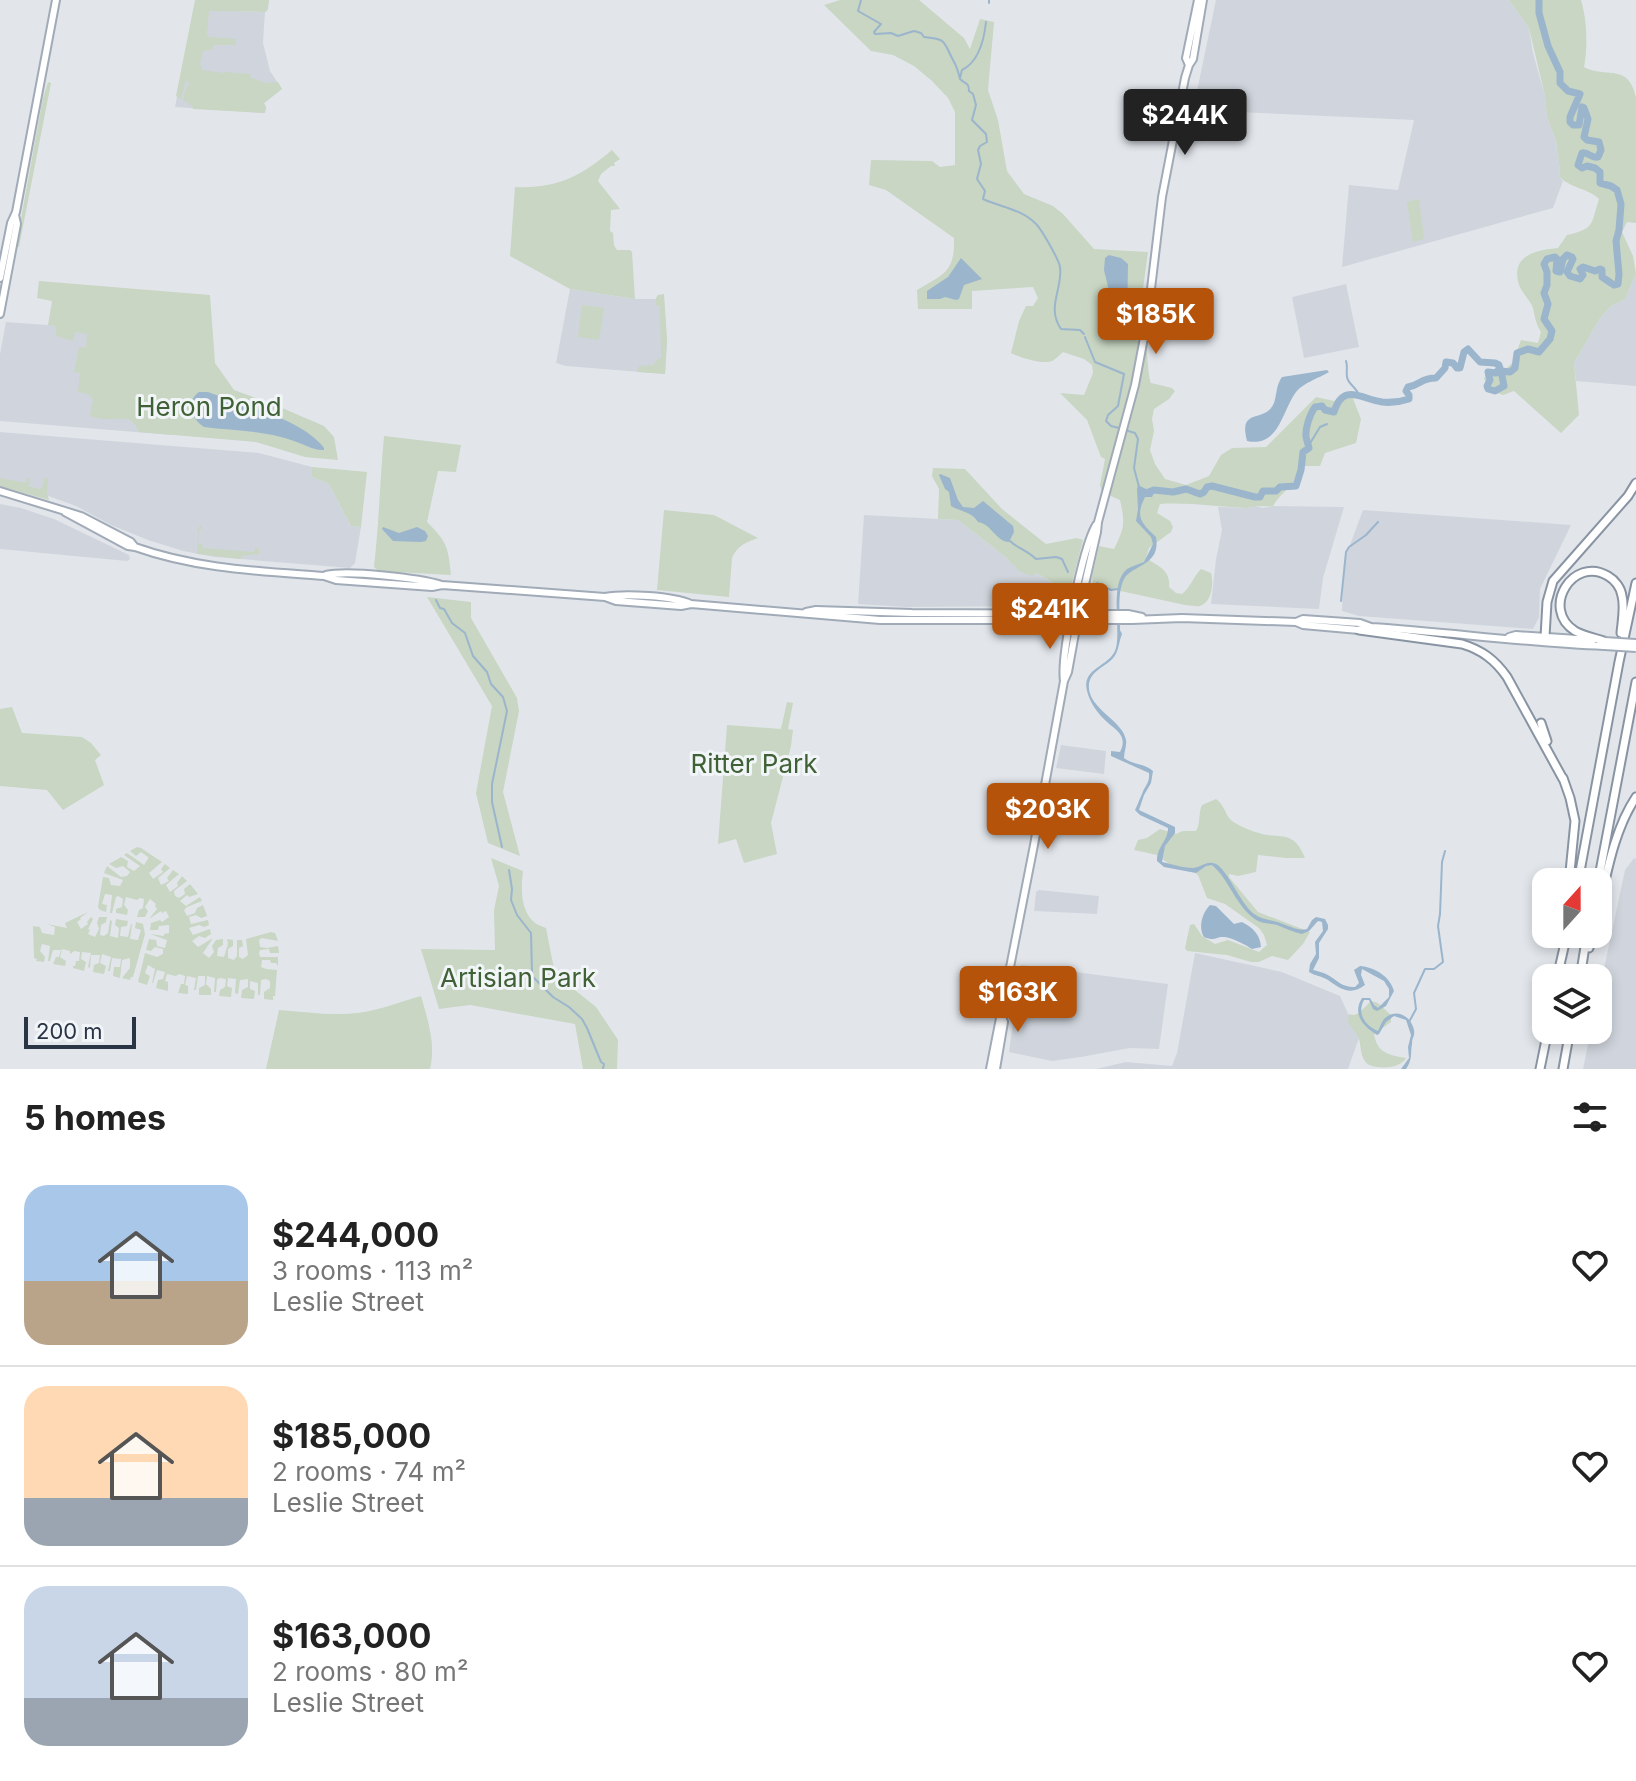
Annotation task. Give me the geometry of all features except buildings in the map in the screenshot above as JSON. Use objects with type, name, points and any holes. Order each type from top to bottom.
[{"type":"highway","points":[[1546,639],[1547,602],[1553,581],[1636,483]]},
{"type":"highway","points":[[1604,644],[1572,629],[1560,610],[1564,588],[1570,580],[1584,572],[1606,575],[1621,590],[1619,662]]},
{"type":"highway","points":[[1581,868],[1636,583]]},
{"type":"highway","points":[[1359,630],[1462,644],[1490,657],[1507,677],[1563,779]]},
{"type":"highway","points":[[1601,868],[1636,682]]},
{"type":"highway","points":[[1541,723],[1570,798],[1575,821],[1570,868]]},
{"type":"highway","points":[[1609,868],[1625,816],[1636,797]]},
{"type":"highway","points":[[1540,1069],[1545,1044]]},
{"type":"highway","points":[[1563,1069],[1567,1044]]},
{"type":"main road","points":[[0,278],[56,0]]},
{"type":"main road","points":[[990,1069],[1086,552],[1098,522],[1126,423],[1142,349],[1162,197],[1189,65],[1193,59],[1201,0]]},
{"type":"main road","points":[[0,314],[17,224],[15,215]]},
{"type":"main road","points":[[2,494],[88,520],[135,547],[210,566],[324,576],[336,573],[428,580],[442,585],[605,597],[617,595],[682,600],[691,604],[802,612],[858,620],[961,616],[1132,620],[1232,618],[1359,630],[1371,627]]},
{"type":"main road","points":[[1296,622],[1303,619],[1360,623],[1371,627],[1636,646]]},
{"type":"main road","points":[[996,1069],[1004,1022],[1001,1015]]},
{"type":"shaded area","points":[[1216,0],[1509,0],[1529,28],[1547,117],[1556,140],[1559,176],[1563,181],[1553,208],[1342,267],[1349,185],[1398,190],[1414,120],[1193,110]]},
{"type":"shaded area","points":[[194,8],[265,12],[263,43],[270,71],[282,89],[264,103],[265,113],[175,107]]},
{"type":"shaded area","points":[[1636,273],[1636,386],[1576,381],[1574,363],[1600,318],[1611,306],[1625,299]]},
{"type":"shaded area","points":[[1346,284],[1359,347],[1304,358],[1292,297]]},
{"type":"shaded area","points":[[570,289],[635,299],[664,299],[667,340],[665,374],[556,363]]},
{"type":"shaded area","points":[[168,293],[177,293],[172,435],[0,421],[0,354],[6,322],[76,327]]},
{"type":"shaded area","points":[[0,432],[259,453],[312,467],[312,477],[329,484],[351,526],[361,527],[355,563],[350,568],[215,557],[148,540],[76,506],[0,482]]},
{"type":"shaded area","points":[[0,504],[54,519],[129,555],[130,559],[0,549]]},
{"type":"shaded area","points":[[1218,507],[1344,507],[1323,578],[1319,609],[1211,604],[1222,530]]},
{"type":"shaded area","points":[[1363,510],[1571,525],[1540,589],[1539,617],[1533,629],[1359,616],[1342,611],[1344,561]]},
{"type":"shaded area","points":[[864,515],[958,520],[1010,563],[1053,583],[1053,606],[906,607],[858,604]]},
{"type":"shaded area","points":[[1061,745],[1106,751],[1104,774],[1056,768]]},
{"type":"shaded area","points":[[1636,859],[1636,1069],[1583,1069],[1588,1044],[1612,1044],[1612,964],[1605,964],[1608,948],[1612,948],[1612,931],[1625,870]]},
{"type":"shaded area","points":[[1036,892],[1099,896],[1097,914],[1034,911]]},
{"type":"shaded area","points":[[1195,953],[1282,972],[1340,996],[1359,1038],[1348,1069],[1096,1069],[1126,1062],[1172,1066]]},
{"type":"shaded area","points":[[1021,965],[1168,984],[1159,1049],[1130,1048],[1052,1061],[1009,1052]]},
{"type":"green space","points":[[195,0],[269,0],[266,12],[209,11],[207,35],[236,39],[236,45],[213,45],[213,49],[203,51],[200,64],[202,70],[251,74],[250,77],[265,83],[278,82],[282,89],[264,103],[265,113],[193,109],[183,100],[186,87],[190,85],[186,80],[181,99],[176,96]]},
{"type":"green space","points":[[840,0],[919,0],[964,38],[970,49],[980,19],[994,22],[988,90],[998,120],[1007,171],[1024,194],[1053,206],[1094,249],[1148,252],[1136,340],[1146,347],[1151,383],[1175,391],[1154,409],[1152,419],[1154,431],[1150,450],[1165,479],[1186,485],[1209,476],[1221,455],[1232,448],[1266,447],[1316,397],[1334,401],[1352,396],[1361,419],[1356,443],[1325,453],[1320,466],[1301,466],[1296,479],[1273,506],[1248,508],[1160,504],[1157,513],[1170,521],[1173,527],[1171,532],[1149,548],[1146,558],[1166,572],[1169,587],[1176,593],[1182,594],[1201,569],[1211,573],[1211,592],[1204,604],[1185,605],[1093,585],[1099,546],[1114,549],[1123,525],[1122,508],[1120,500],[1102,492],[1100,485],[1105,459],[1101,457],[1087,420],[1060,393],[1084,395],[1093,373],[1092,365],[1063,352],[1048,362],[1011,353],[1026,306],[1033,306],[1038,298],[1033,287],[972,291],[972,309],[918,309],[917,290],[946,271],[952,258],[954,238],[886,190],[869,185],[871,160],[932,161],[940,167],[955,165],[955,112],[948,98],[914,66],[893,55],[871,51],[824,5]]},
{"type":"green space","points":[[1509,0],[1581,0],[1586,34],[1584,67],[1622,75],[1628,79],[1636,97],[1636,223],[1627,222],[1622,232],[1633,256],[1636,273],[1625,299],[1611,306],[1600,318],[1574,363],[1579,415],[1561,433],[1514,391],[1503,395],[1491,391],[1484,379],[1487,372],[1503,372],[1513,362],[1521,340],[1538,343],[1541,332],[1532,305],[1519,285],[1518,267],[1527,256],[1558,248],[1567,235],[1587,228],[1593,220],[1599,199],[1559,176],[1556,140],[1547,117],[1529,28]]},
{"type":"green space","points":[[48,82],[51,83],[19,247],[16,246]]},
{"type":"green space","points":[[612,150],[620,159],[601,174],[598,181],[620,209],[611,210],[610,231],[617,250],[632,252],[635,299],[570,289],[510,256],[515,187],[544,186],[568,179]]},
{"type":"green space","points":[[1419,199],[1424,239],[1413,242],[1407,202]]},
{"type":"green space","points":[[39,281],[210,295],[215,363],[234,390],[324,426],[334,437],[338,460],[305,457],[256,442],[139,432],[128,420],[90,416],[93,399],[88,394],[78,392],[80,373],[74,372],[79,347],[86,348],[87,334],[75,332],[73,341],[56,336],[56,326],[48,325],[52,301],[37,298]]},
{"type":"green space","points":[[664,294],[667,340],[665,374],[637,372],[639,366],[653,365],[661,358],[660,306],[656,305],[656,298]]},
{"type":"green space","points":[[582,305],[604,308],[599,340],[578,337]]},
{"type":"green space","points":[[384,436],[461,445],[456,472],[438,471],[427,522],[445,545],[451,575],[378,571],[374,567]]},
{"type":"green space","points":[[312,467],[367,472],[361,527],[351,526],[329,484],[312,477]]},
{"type":"green space","points":[[933,468],[965,469],[1002,509],[1046,544],[1077,538],[1083,540],[1066,606],[1053,606],[1052,582],[1036,573],[1032,576],[1017,570],[1007,558],[958,520],[938,519],[939,489],[932,476]]},
{"type":"green space","points":[[45,477],[48,479],[49,500],[0,486],[0,478],[26,485],[27,478],[30,478],[27,486],[39,489]]},
{"type":"green space","points":[[664,510],[714,515],[758,538],[742,545],[732,558],[729,597],[657,590]]},
{"type":"green space","points":[[200,526],[198,544],[202,544],[203,548],[254,552],[255,548],[259,549],[259,554],[242,556],[241,559],[197,554],[198,529]]},
{"type":"green space","points":[[427,597],[471,602],[471,618],[517,698],[519,711],[503,792],[520,856],[488,843],[476,793],[492,706]]},
{"type":"green space","name":"Ritter Park","points":[[787,702],[793,703],[788,729],[793,730],[791,746],[771,823],[777,854],[744,863],[736,839],[718,844],[727,725],[781,729]]},
{"type":"green space","points":[[12,707],[22,733],[82,737],[91,743],[101,755],[95,760],[104,785],[63,810],[47,790],[0,786],[0,709]]},
{"type":"green space","points":[[1216,799],[1235,823],[1256,832],[1286,837],[1301,849],[1305,858],[1258,855],[1256,872],[1238,876],[1229,874],[1258,912],[1310,932],[1288,960],[1272,956],[1251,962],[1227,955],[1187,951],[1190,925],[1194,924],[1202,936],[1215,944],[1228,940],[1259,952],[1267,945],[1259,928],[1225,904],[1207,898],[1194,872],[1172,866],[1157,855],[1134,850],[1138,840],[1160,829],[1176,834],[1196,831],[1202,805]]},
{"type":"green space","points":[[137,847],[162,862],[149,873],[153,879],[163,872],[161,869],[165,864],[170,868],[158,878],[161,885],[169,881],[167,878],[173,870],[179,874],[166,885],[170,892],[178,886],[182,876],[187,881],[174,891],[175,896],[179,898],[185,894],[184,889],[190,884],[198,894],[187,895],[180,901],[186,906],[200,897],[202,901],[184,910],[187,916],[203,905],[207,916],[189,917],[191,924],[208,920],[209,925],[189,928],[193,935],[210,929],[211,934],[205,938],[199,936],[192,941],[198,947],[213,938],[203,953],[209,958],[214,952],[212,946],[216,940],[223,939],[217,956],[224,957],[227,939],[233,940],[233,946],[228,949],[228,958],[234,960],[237,940],[242,940],[239,957],[243,959],[248,955],[246,939],[275,933],[278,941],[259,940],[260,947],[278,946],[279,953],[270,953],[269,949],[260,950],[259,953],[260,957],[278,957],[278,966],[270,960],[262,960],[261,967],[277,970],[273,1000],[264,999],[264,992],[270,988],[270,981],[266,979],[261,980],[260,995],[258,983],[250,981],[250,989],[255,991],[254,999],[241,998],[242,990],[248,987],[248,979],[240,980],[238,994],[235,993],[236,979],[228,978],[231,997],[219,996],[226,979],[217,980],[214,992],[215,978],[207,976],[206,984],[211,989],[211,995],[199,995],[199,988],[205,985],[205,976],[198,976],[194,990],[196,978],[187,976],[185,985],[188,986],[188,994],[178,993],[185,976],[179,974],[167,974],[165,981],[168,982],[168,991],[156,988],[165,972],[157,970],[152,983],[155,969],[148,965],[145,973],[150,976],[147,985],[138,982],[145,953],[157,957],[163,954],[163,949],[155,947],[151,951],[146,950],[149,939],[156,940],[157,946],[165,948],[167,940],[150,934],[164,936],[169,933],[169,925],[150,930],[151,923],[162,922],[169,917],[166,911],[149,919],[157,909],[150,899],[145,907],[148,911],[145,917],[137,917],[144,899],[126,897],[124,905],[127,915],[116,913],[116,909],[122,907],[123,899],[118,896],[110,913],[112,895],[105,894],[102,904],[107,905],[106,912],[98,907],[103,877],[109,878],[111,885],[120,886],[123,880],[104,873],[107,866],[121,877],[130,872],[123,866],[116,868],[109,864],[121,857],[128,861],[127,867],[134,871],[140,866],[124,855],[127,853],[144,865],[148,859],[141,852],[136,856],[130,851]]},
{"type":"green space","name":"Artisian Park","points":[[491,858],[523,871],[524,905],[529,917],[546,928],[555,974],[596,1007],[618,1040],[617,1069],[583,1069],[575,1024],[470,1005],[439,1009],[421,949],[495,950],[494,910],[499,886]]},
{"type":"green space","points":[[88,912],[77,922],[81,929],[91,917],[88,934],[95,937],[99,917],[107,917],[101,925],[100,935],[104,936],[108,933],[110,920],[110,936],[118,938],[116,919],[128,921],[127,926],[121,927],[120,936],[128,937],[132,924],[130,939],[138,940],[141,930],[135,928],[136,922],[143,924],[145,934],[130,980],[122,978],[130,968],[130,958],[122,960],[120,978],[113,976],[114,967],[120,967],[121,959],[112,958],[108,971],[111,957],[102,954],[100,963],[106,966],[104,974],[93,972],[100,955],[91,955],[90,968],[91,953],[82,952],[81,959],[86,962],[84,971],[73,968],[79,961],[80,952],[70,954],[70,951],[62,949],[60,957],[66,961],[65,966],[53,964],[61,950],[53,950],[48,961],[50,946],[42,944],[40,951],[45,957],[44,962],[34,958],[33,926],[40,927],[42,933],[54,935],[55,927],[47,924],[67,928],[65,923]]},
{"type":"green space","points":[[421,996],[432,1042],[430,1069],[266,1069],[279,1010],[358,1013]]},
{"type":"green space","points":[[1371,1001],[1391,1015],[1391,1022],[1374,1034],[1385,1052],[1406,1058],[1399,1064],[1378,1067],[1369,1065],[1364,1059],[1358,1036],[1348,1019],[1349,1014],[1359,1013]]},
{"type":"water","points":[[1109,255],[1121,258],[1128,264],[1127,323],[1121,327],[1117,324],[1104,270],[1105,258]]},
{"type":"water","points":[[961,258],[982,279],[964,285],[959,299],[927,299],[927,291],[948,277]]},
{"type":"water","points":[[1329,372],[1296,392],[1273,434],[1258,442],[1247,441],[1246,423],[1270,409],[1282,377]]},
{"type":"water","name":"Heron Pond","points":[[199,392],[208,392],[287,421],[314,438],[324,450],[272,435],[204,427],[191,410],[192,400]]},
{"type":"water","points":[[940,474],[950,478],[963,507],[974,508],[983,501],[1013,526],[1014,532],[1009,542],[1000,539],[969,514],[951,506],[949,492]]},
{"type":"water","points":[[1138,485],[1154,493],[1152,497],[1145,497],[1140,515],[1156,537],[1156,547],[1150,559],[1124,579],[1120,591],[1122,634],[1118,648],[1114,657],[1093,675],[1089,684],[1093,700],[1123,733],[1126,742],[1124,758],[1153,771],[1139,810],[1175,827],[1175,833],[1165,846],[1162,862],[1193,868],[1207,863],[1216,864],[1225,872],[1249,909],[1260,918],[1301,929],[1307,929],[1316,917],[1325,919],[1328,929],[1319,943],[1319,958],[1313,970],[1350,987],[1359,983],[1354,970],[1360,966],[1376,970],[1385,977],[1394,991],[1386,1006],[1377,1011],[1369,1000],[1364,1000],[1362,1014],[1366,1022],[1378,1031],[1389,1015],[1402,1015],[1410,1021],[1414,1034],[1410,1059],[1406,1069],[1401,1069],[1409,1058],[1411,1035],[1406,1020],[1394,1016],[1377,1035],[1363,1024],[1359,1014],[1362,998],[1370,998],[1378,1008],[1389,997],[1384,981],[1362,969],[1365,985],[1350,991],[1309,972],[1316,954],[1315,942],[1323,931],[1322,922],[1318,921],[1302,934],[1260,922],[1244,909],[1212,865],[1196,873],[1164,867],[1157,861],[1168,828],[1135,810],[1149,773],[1111,756],[1111,751],[1120,752],[1122,738],[1095,708],[1086,683],[1092,672],[1109,659],[1116,648],[1117,595],[1122,576],[1127,569],[1144,562],[1153,544],[1151,537],[1136,521]]},
{"type":"water","points":[[383,527],[399,533],[417,527],[428,536],[426,541],[421,542],[393,541]]},
{"type":"water","points":[[1210,905],[1216,906],[1234,924],[1242,922],[1253,929],[1261,947],[1252,949],[1225,937],[1204,937],[1202,921]]},
{"type":"waterway","points":[[861,0],[858,11],[881,24],[875,34],[898,36],[914,31],[924,37],[941,40],[946,45],[960,79],[973,94],[976,105],[972,120],[986,134],[987,142],[978,150],[981,164],[977,179],[985,191],[983,199],[1023,214],[1038,226],[1060,267],[1055,306],[1057,321],[1061,329],[1080,330],[1084,334]]},
{"type":"waterway","points":[[1143,494],[1154,490],[1173,492],[1186,489],[1200,494],[1212,486],[1260,497],[1263,491],[1296,486],[1303,452],[1309,448],[1306,430],[1315,407],[1322,406],[1334,412],[1342,397],[1348,395],[1385,402],[1409,399],[1408,387],[1436,378],[1446,362],[1460,368],[1464,352],[1468,349],[1480,362],[1499,365],[1496,373],[1488,372],[1488,389],[1495,391],[1504,386],[1501,371],[1510,372],[1515,368],[1517,353],[1528,349],[1539,352],[1550,339],[1552,331],[1544,319],[1548,304],[1544,293],[1547,285],[1544,264],[1547,259],[1555,257],[1556,271],[1560,272],[1567,255],[1573,259],[1567,272],[1570,276],[1580,279],[1583,275],[1580,269],[1583,267],[1595,271],[1600,269],[1602,277],[1614,285],[1618,284],[1616,241],[1621,204],[1617,190],[1600,183],[1600,172],[1578,165],[1582,153],[1598,157],[1601,150],[1599,142],[1584,137],[1588,119],[1584,108],[1579,125],[1570,122],[1580,94],[1568,91],[1560,83],[1560,72],[1548,46],[1539,13],[1539,0]]},
{"type":"waterway","points":[[960,78],[962,70],[972,62],[979,50],[986,22]]},
{"type":"waterway","points":[[1085,337],[1095,362],[1124,374],[1118,406],[1106,421],[1119,428]]},
{"type":"waterway","points":[[1346,361],[1348,379],[1359,395]]},
{"type":"waterway","points":[[1309,445],[1320,427],[1327,424]]},
{"type":"waterway","points":[[1125,430],[1135,433],[1138,439],[1134,468],[1139,487]]},
{"type":"waterway","points":[[1341,601],[1346,552],[1378,522]]},
{"type":"waterway","points":[[1010,541],[1036,559],[1062,559],[1068,572]]},
{"type":"waterway","points":[[1097,583],[1111,590],[1118,589]]},
{"type":"waterway","points":[[436,600],[452,623],[465,633],[473,656],[503,697],[507,711],[492,784],[492,802],[502,847]]},
{"type":"waterway","points":[[1409,1022],[1416,1009],[1414,993],[1425,969],[1434,969],[1443,962],[1438,926],[1445,851]]},
{"type":"waterway","points":[[509,870],[511,900],[517,915],[531,933],[532,973]]},
{"type":"waterway","points":[[533,977],[582,1019],[604,1064],[603,1069]]}]
